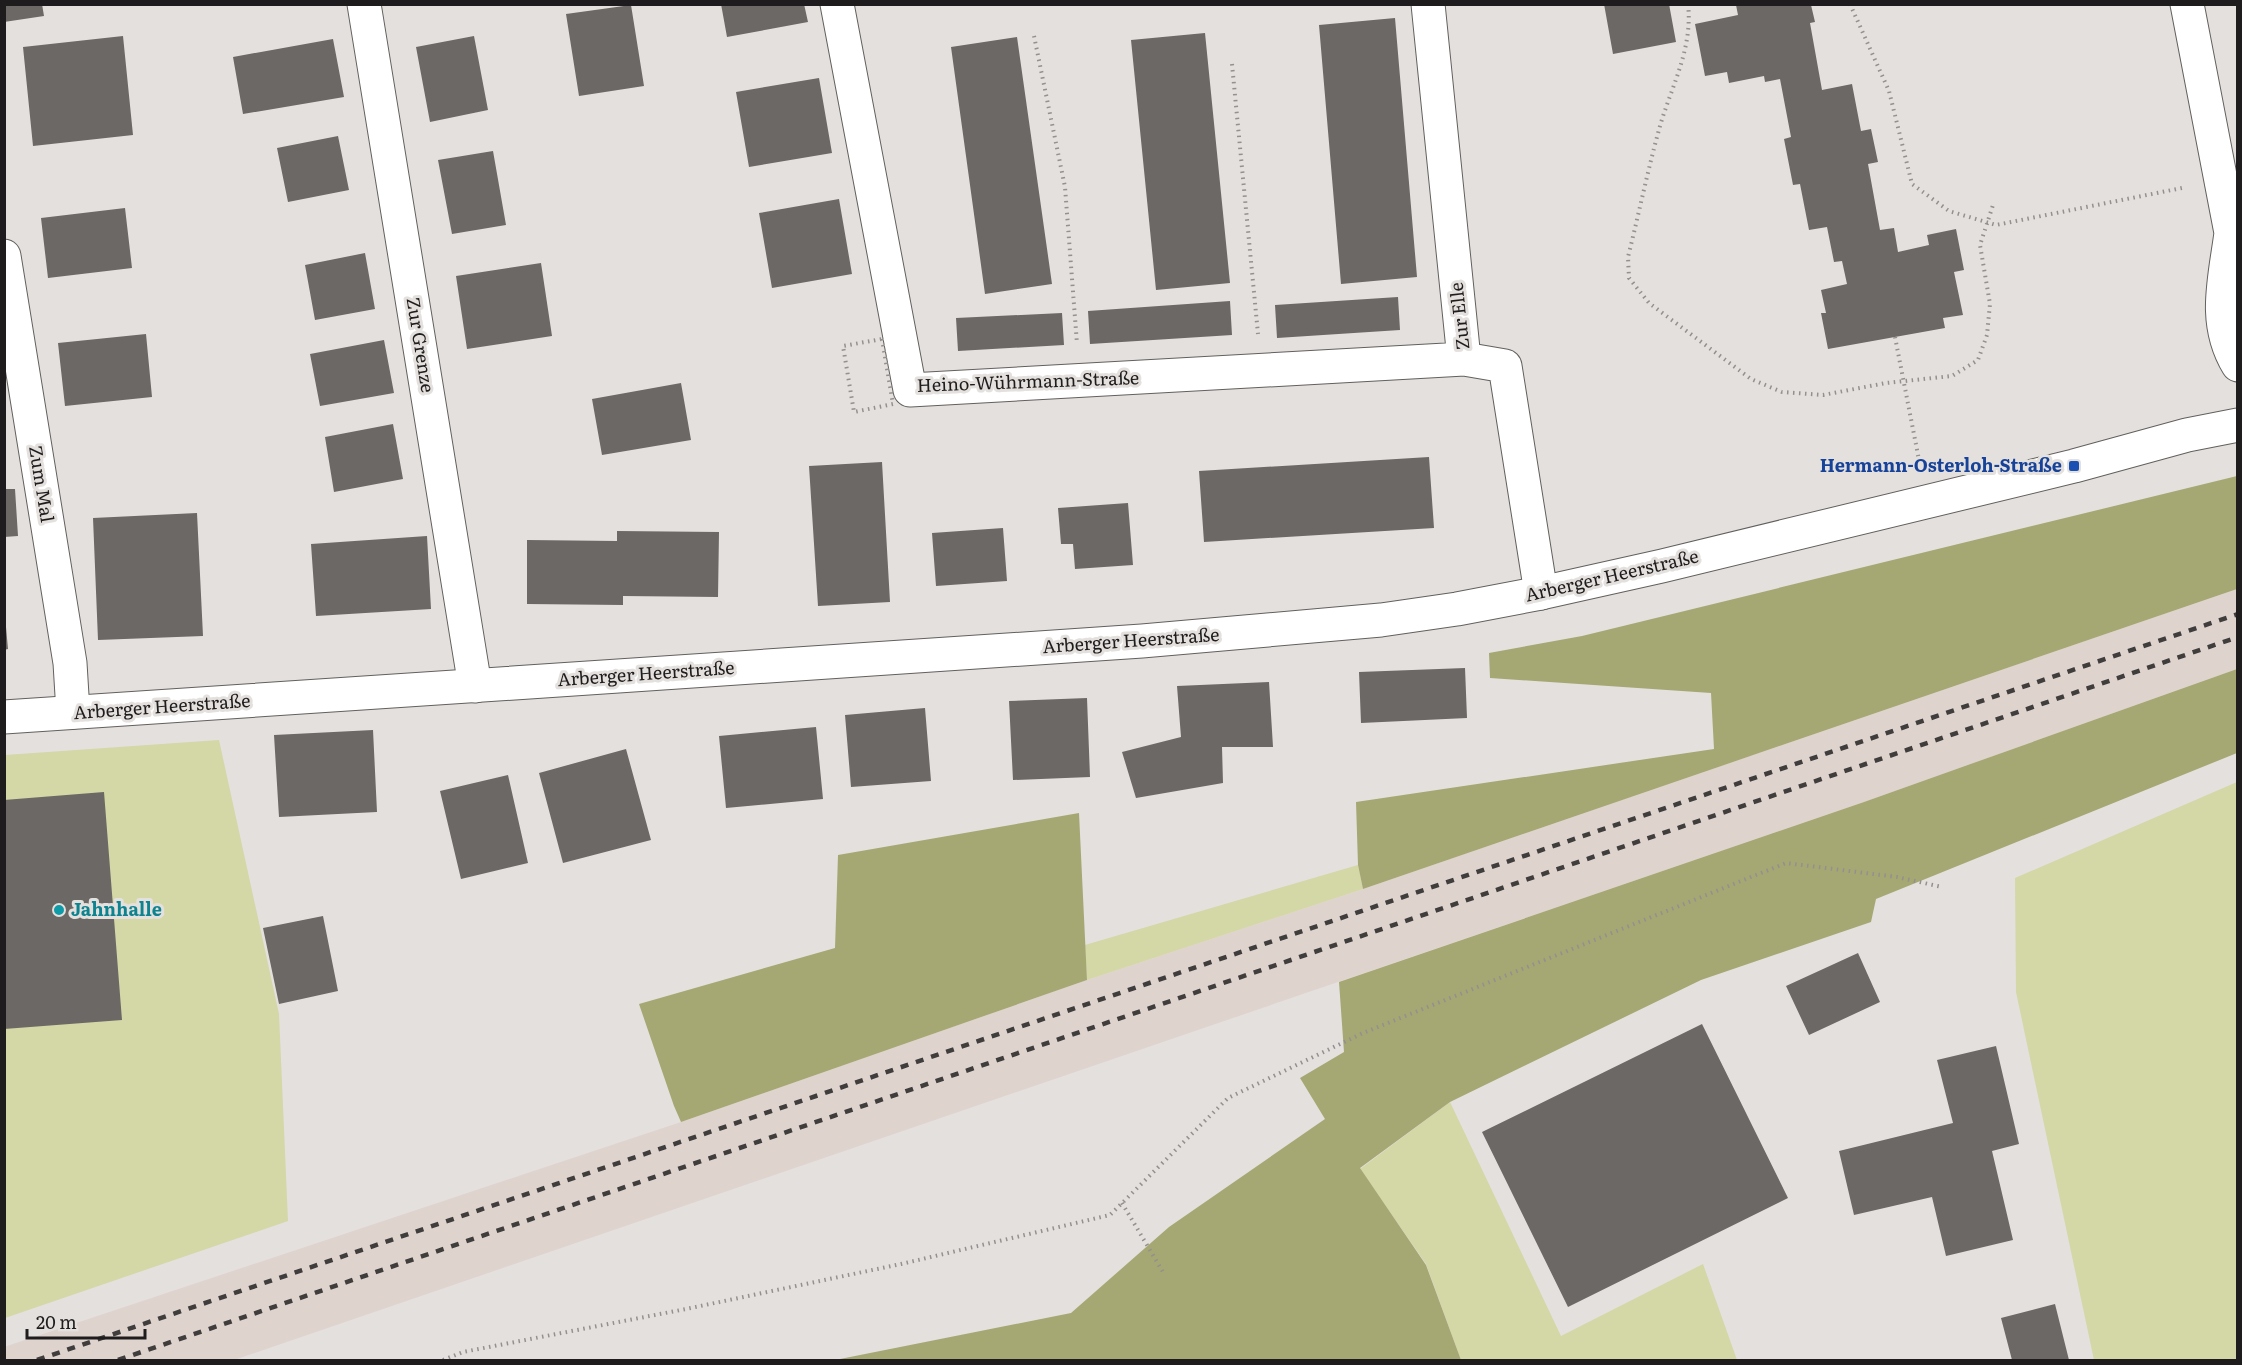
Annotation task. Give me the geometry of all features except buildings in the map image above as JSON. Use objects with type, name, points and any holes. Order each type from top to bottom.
[{"type":"street","name":"Zur Grenze","points":[[364,4],[475,686]]},
{"type":"street","name":"Heino-Wührmann-Straße","points":[[837,4],[910,390],[1464,358]]},
{"type":"street","name":"Zur Elle","points":[[1428,4],[1464,358],[1504,366],[1541,593]]},
{"type":"street","points":[[2187,4],[2234,239],[2221,313],[2229,350],[2238,365]]},
{"type":"street","name":"Zum Mal","points":[[4,256],[70,663],[73,712]]},
{"type":"street","name":"Arberger Heerstraße","points":[[4,717],[1142,641],[1381,620],[1541,593],[1662,566],[2074,466],[2187,435],[2238,425]]},
{"type":"path","points":[[1688,4],[1690,16],[1686,49],[1659,133],[1628,257],[1629,278],[1649,303],[1751,379],[1782,392],[1823,395],[1903,381],[1953,376],[1978,360],[1987,335],[1990,304],[1980,245],[1994,202]]},
{"type":"path","points":[[1850,4],[1889,91],[1912,184],[1948,212],[1996,225],[2182,188]]},
{"type":"path","points":[[1034,36],[1065,186],[1080,381]]},
{"type":"path","points":[[1232,64],[1261,370]]},
{"type":"path","points":[[1895,337],[1919,460]]},
{"type":"path","points":[[443,1360],[463,1353],[902,1264],[1110,1215],[1228,1098],[1363,1033],[1786,863],[1897,876],[1942,887]]},
{"type":"path","points":[[1122,1203],[1163,1272]]},
{"type":"shaded area","points":[[2237,589],[2237,669],[1864,802],[234,1360],[5,1360],[4,1347],[681,1122],[1087,980],[1363,889]]},
{"type":"green space","points":[[2237,476],[2237,589],[1363,889],[1358,865],[1356,802],[1714,749],[1711,693],[1490,678],[1489,653],[1582,636]]},
{"type":"green space","points":[[2237,669],[2237,753],[1876,899],[1871,922],[1701,980],[1450,1102],[1360,1168],[1426,1265],[1461,1360],[835,1360],[1071,1313],[1169,1227],[1325,1119],[1300,1078],[1344,1052],[1339,982],[1864,802]]},
{"type":"green space","points":[[219,740],[279,1014],[288,1221],[5,1318],[5,755]]},
{"type":"green space","points":[[2237,782],[2237,1360],[2094,1360],[2016,992],[2015,878]]},
{"type":"green space","points":[[1079,813],[1087,980],[681,1122],[639,1004],[835,948],[838,855]]},
{"type":"green space","points":[[1358,865],[1363,889],[1087,980],[1085,945]]},
{"type":"green space","points":[[1450,1102],[1561,1336],[1703,1264],[1737,1360],[1461,1360],[1426,1264],[1360,1169]]},
{"type":"railway","points":[[37,1360],[2238,614]]},
{"type":"railway","points":[[118,1360],[2238,637]]},
{"type":"place","name":"Hermann-Osterloh-Straße","points":[[2074,466]]},
{"type":"place","name":"Jahnhalle","points":[[59,910]]}]
